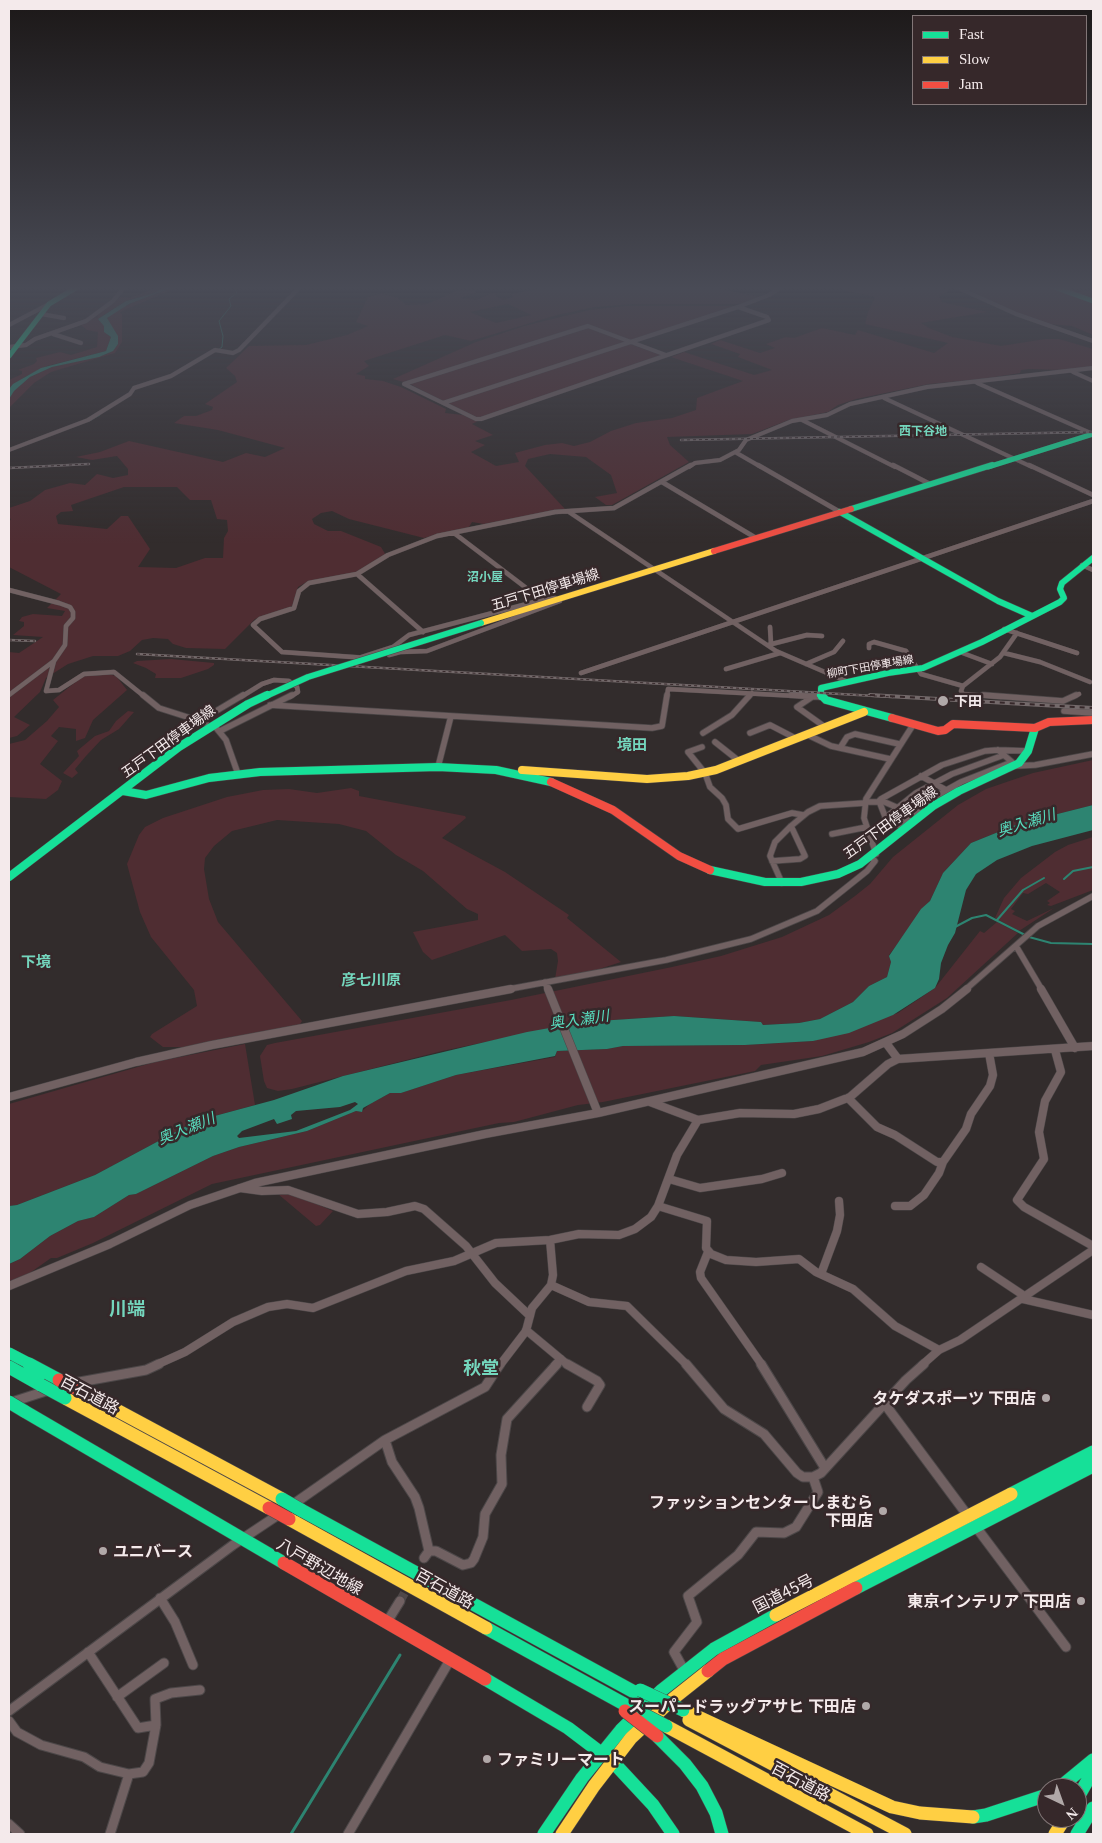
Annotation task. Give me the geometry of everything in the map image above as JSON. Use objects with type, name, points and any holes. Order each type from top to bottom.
[{"type":"main road","name":"五戸下田停車場線","points":[[123,791],[179,747],[248,704],[308,677],[1093,434]]},
{"type":"main road","points":[[840,512],[1002,603],[1032,616]]},
{"type":"main road","name":"柳町下田停車場線","points":[[1093,558],[1062,583],[1060,589],[1063,600],[1032,616],[960,652],[918,670],[888,672],[821,687],[816,697],[914,726],[942,731],[957,724],[1034,728],[1065,716],[1093,720]]},
{"type":"main road","points":[[547,778],[562,774],[654,779],[705,773],[864,712]]},
{"type":"main road","name":"五戸下田停車場線","points":[[123,791],[137,795],[158,793],[191,782],[238,774],[438,767],[486,769],[547,778],[595,800],[668,848],[700,866],[746,880],[782,883],[826,878],[850,870],[873,856],[933,806],[959,790],[1014,766],[1023,759],[1028,751],[1034,728]]},
{"type":"main road","points":[[9,877],[123,791]]},
{"type":"main road","name":"百石道路","points":[[9,1353],[571,1658],[680,1712],[905,1834]]},
{"type":"main road","name":"百石道路","points":[[9,1367],[289,1519],[622,1705],[666,1726],[868,1834]]},
{"type":"main road","name":"八戸野辺地線","points":[[9,1402],[568,1728],[613,1762],[653,1805],[673,1834]]},
{"type":"main road","name":"国道45号","points":[[544,1834],[602,1752],[621,1730],[684,1670],[744,1631],[1093,1452]]},
{"type":"main road","name":"国道45号","points":[[562,1834],[631,1738],[674,1698],[723,1659],[1093,1466]]},
{"type":"main road","points":[[622,1705],[685,1764],[702,1786],[716,1813],[722,1834]]},
{"type":"main road","points":[[680,1712],[892,1807],[920,1813],[963,1818],[986,1815],[1037,1798]]},
{"type":"main road","points":[[1071,1778],[1093,1760]]},
{"type":"main road","points":[[1077,1834],[1093,1808]]},
{"type":"street","points":[[9,450],[88,420],[130,394],[134,388],[177,372]]},
{"type":"street","points":[[442,372],[404,384],[476,419],[482,419],[617,372]]},
{"type":"street","points":[[443,403],[539,372]]},
{"type":"street","points":[[1072,372],[1093,380]]},
{"type":"street","points":[[359,658],[393,647],[404,637],[542,600],[558,599],[560,602],[427,651],[400,652],[376,658],[359,658],[282,652],[253,625],[260,619],[294,608],[299,591],[309,583],[357,574],[388,555],[437,536],[568,511],[614,508],[695,463],[720,460],[726,455],[735,452],[741,444],[756,435],[801,419],[827,415],[850,404],[927,387],[1072,372]]},
{"type":"street","points":[[976,382],[1093,434]]},
{"type":"street","points":[[883,397],[1093,495]]},
{"type":"street","points":[[801,419],[930,484]]},
{"type":"street","points":[[735,452],[840,512]]},
{"type":"street","points":[[662,482],[756,538]]},
{"type":"street","points":[[581,673],[1093,501]]},
{"type":"street","points":[[568,511],[780,653],[848,682]]},
{"type":"street","points":[[454,533],[542,600]]},
{"type":"street","points":[[1082,566],[1093,570]]},
{"type":"street","points":[[357,574],[422,632]]},
{"type":"street","points":[[9,590],[59,603],[70,607],[73,612],[73,618],[66,626],[64,645],[54,661],[45,688],[48,692],[59,690],[84,674],[114,672],[159,708],[203,721],[268,682],[282,679],[298,687],[298,692],[294,695],[218,730],[226,740],[238,774]]},
{"type":"street","points":[[769,645],[770,627]]},
{"type":"street","points":[[1004,629],[1077,653]]},
{"type":"street","points":[[1017,634],[1004,653],[963,686],[961,691],[968,695],[1063,701],[1079,694]]},
{"type":"street","points":[[769,645],[807,635],[822,636]]},
{"type":"street","points":[[806,664],[834,652],[843,641]]},
{"type":"street","points":[[869,648],[869,644],[874,642],[908,653],[918,670],[924,675],[963,686]]},
{"type":"street","points":[[960,652],[992,664]]},
{"type":"street","points":[[726,669],[780,653]]},
{"type":"street","points":[[1004,653],[1040,662],[1090,682]]},
{"type":"street","points":[[9,695],[54,661]]},
{"type":"street","points":[[270,705],[658,728],[662,726],[668,689],[816,697]]},
{"type":"street","points":[[703,733],[732,715],[752,693]]},
{"type":"street","points":[[816,697],[797,707],[825,727]]},
{"type":"street","points":[[1063,701],[1065,716],[1093,713]]},
{"type":"street","points":[[438,767],[450,716]]},
{"type":"street","points":[[750,732],[770,724],[797,739]]},
{"type":"street","points":[[9,1097],[93,1073],[174,1053],[272,1033],[517,990],[666,960],[751,939],[780,929],[817,911],[874,863],[864,818],[865,803],[899,744],[914,726]]},
{"type":"street","points":[[840,748],[847,738],[854,734],[899,744]]},
{"type":"street","points":[[808,735],[840,748],[890,759]]},
{"type":"street","points":[[714,742],[740,761]]},
{"type":"street","points":[[702,747],[688,752],[705,773],[710,787],[726,805],[728,819],[738,829],[792,813],[803,815]]},
{"type":"street","points":[[782,883],[770,856],[772,848],[803,815],[820,806],[880,801],[920,776],[969,755],[998,750],[1028,751]]},
{"type":"street","points":[[880,801],[885,818],[898,825],[930,799],[946,790],[968,779],[1012,762],[998,750]]},
{"type":"street","points":[[1014,766],[1035,765],[1093,754]]},
{"type":"street","points":[[885,818],[917,793],[934,784],[957,772],[1004,755]]},
{"type":"street","points":[[980,763],[991,770]]},
{"type":"street","points":[[957,772],[968,779]]},
{"type":"street","points":[[920,776],[946,790]]},
{"type":"street","points":[[917,793],[930,799]]},
{"type":"street","points":[[880,801],[912,814]]},
{"type":"street","points":[[772,861],[804,858],[791,826]]},
{"type":"street","points":[[832,834],[867,827]]},
{"type":"street","points":[[9,1286],[110,1244],[190,1205],[239,1188],[485,1134],[630,1104],[650,1102],[837,1060],[886,1043],[917,1026],[962,995],[1038,926],[1093,896]]},
{"type":"street","points":[[1016,946],[1075,1048]]},
{"type":"street","points":[[545,984],[597,1111]]},
{"type":"street","points":[[886,1043],[898,1058]]},
{"type":"street","points":[[650,1102],[698,1120],[740,1113],[794,1114],[819,1109],[848,1098],[888,1064],[898,1058],[1055,1050],[1093,1046]]},
{"type":"street","points":[[551,1285],[589,1302],[627,1306],[674,1351],[724,1409],[764,1434],[786,1463],[797,1473],[803,1477],[813,1477],[825,1468],[884,1403],[939,1350],[960,1340],[1025,1298],[1093,1248],[1024,1207],[1016,1200],[1044,1159],[1039,1132],[1045,1101],[1061,1072],[1055,1050]]},
{"type":"street","points":[[895,1206],[910,1206],[924,1195],[940,1173],[943,1162],[966,1129],[971,1114],[990,1086],[993,1074],[989,1053]]},
{"type":"street","points":[[848,1098],[877,1127],[895,1135],[937,1162],[943,1162]]},
{"type":"street","points":[[9,1402],[80,1382],[146,1370],[185,1352],[234,1322],[268,1307],[287,1304],[313,1308],[406,1271],[454,1261],[470,1253],[508,1241],[550,1240],[579,1234],[619,1235],[651,1217],[658,1206],[677,1155],[698,1120]]},
{"type":"street","points":[[669,1179],[700,1188],[714,1184],[762,1179],[782,1173]]},
{"type":"street","points":[[239,1188],[262,1191],[288,1190],[358,1214],[387,1212],[415,1206],[433,1216],[466,1246],[507,1296],[530,1316]]},
{"type":"street","points":[[821,1274],[837,1231],[840,1215],[839,1201]]},
{"type":"street","points":[[658,1206],[703,1218],[707,1221],[708,1252],[700,1272],[701,1278],[759,1360],[825,1468]]},
{"type":"street","points":[[9,1711],[160,1598],[385,1440],[485,1387],[498,1370],[501,1361],[526,1330],[536,1302],[551,1285],[553,1274],[550,1240]]},
{"type":"street","points":[[708,1252],[726,1260],[756,1262],[799,1259],[821,1274],[853,1289],[895,1326],[939,1350]]},
{"type":"street","points":[[981,1267],[1025,1298],[1093,1316]]},
{"type":"street","points":[[526,1330],[569,1366],[600,1385],[586,1407]]},
{"type":"street","points":[[385,1440],[392,1462],[415,1497],[426,1554],[436,1551],[463,1565],[471,1563],[483,1537],[485,1514],[502,1484],[501,1455],[507,1419],[561,1359]]},
{"type":"street","points":[[884,1403],[968,1516]]},
{"type":"street","points":[[684,1670],[678,1663],[674,1652],[697,1622],[688,1596],[738,1555],[756,1532],[784,1533],[796,1527],[818,1492],[813,1477]]},
{"type":"street","points":[[976,1526],[1066,1647]]},
{"type":"street","points":[[160,1598],[175,1622],[193,1665]]},
{"type":"street","points":[[386,1622],[400,1600]]},
{"type":"street","points":[[88,1652],[138,1728],[156,1725]]},
{"type":"street","points":[[348,1834],[450,1660]]},
{"type":"street","points":[[117,1697],[164,1663]]},
{"type":"street","points":[[9,1722],[16,1732],[41,1745],[84,1757],[100,1767],[122,1774],[143,1772],[147,1769],[156,1725],[155,1699],[171,1693],[200,1690]]},
{"type":"street","points":[[110,1834],[129,1780],[129,1774]]},
{"type":"street","points":[[9,1824],[20,1834]]},
{"type":"shaded area","points":[[22,372],[35,372],[9,389],[9,380],[22,374]]},
{"type":"shaded area","points":[[41,372],[51,372],[34,383],[9,408],[9,399],[13,391],[30,377]]},
{"type":"shaded area","points":[[231,372],[359,372],[356,374],[365,376],[365,379],[383,381],[401,387],[446,409],[445,413],[463,415],[478,421],[472,424],[493,435],[475,441],[485,445],[471,452],[496,466],[519,462],[515,453],[545,445],[562,443],[574,446],[590,442],[611,431],[636,423],[672,418],[696,410],[697,398],[743,381],[716,372],[745,372],[754,375],[765,372],[1020,372],[982,379],[929,384],[856,399],[838,405],[828,412],[789,420],[752,434],[667,437],[670,445],[689,462],[612,505],[606,505],[595,497],[617,493],[611,475],[586,457],[550,454],[528,459],[525,466],[565,509],[484,524],[472,522],[469,527],[424,538],[349,519],[332,511],[321,513],[312,519],[314,524],[328,531],[341,531],[381,547],[387,557],[358,573],[334,581],[313,580],[305,583],[298,587],[292,607],[255,619],[225,649],[186,648],[173,644],[168,639],[153,638],[142,640],[130,651],[118,656],[93,656],[68,664],[46,678],[40,692],[14,717],[30,725],[17,736],[9,738],[9,652],[19,653],[43,637],[13,635],[24,626],[24,622],[19,621],[22,617],[33,614],[62,616],[65,611],[47,608],[61,594],[9,567],[9,522],[11,519],[9,518],[9,508],[30,501],[45,490],[70,483],[85,485],[97,474],[113,478],[128,475],[128,469],[117,456],[92,460],[76,457],[100,452],[129,441],[223,462],[246,453],[265,457],[285,448],[218,430],[174,423],[184,416],[196,416],[212,410],[213,407],[205,404],[237,382],[235,376]],"holes":[[[124,487],[177,487],[190,500],[211,500],[217,519],[227,520],[228,531],[224,538],[223,558],[205,558],[176,568],[138,567],[150,549],[128,516],[121,516],[107,529],[58,524],[56,516],[61,512],[73,511],[71,505]]]},
{"type":"shaded area","points":[[409,372],[613,372],[484,418],[476,418],[449,405],[450,402],[442,401],[410,384],[393,379]]},
{"type":"shaded area","points":[[171,659],[214,663],[214,665],[208,669],[181,678],[155,678],[156,674],[133,663],[137,661]]},
{"type":"shaded area","points":[[104,673],[116,676],[127,690],[93,720],[85,738],[76,741],[76,729],[59,727],[51,736],[58,741],[40,764],[62,781],[58,790],[46,799],[9,797],[9,744],[25,740],[47,721],[59,707],[53,700],[78,680],[87,675]]},
{"type":"shaded area","points":[[128,711],[134,712],[119,729],[101,740],[86,756],[75,769],[78,773],[72,778],[63,773],[79,756],[77,751],[95,736],[109,731],[116,721]]},
{"type":"shaded area","points":[[1093,760],[1093,805],[1018,824],[971,843],[943,873],[930,901],[889,955],[891,962],[887,977],[869,986],[853,1002],[820,1019],[799,1023],[763,1025],[761,1022],[674,1016],[583,1022],[442,1051],[292,1089],[278,1091],[267,1088],[264,1081],[260,1056],[267,1045],[511,1000],[672,967],[721,956],[782,937],[829,915],[870,884],[893,857],[958,805],[986,789],[1033,773]]},
{"type":"shaded area","points":[[351,788],[359,791],[359,796],[465,816],[466,818],[442,838],[505,872],[569,915],[567,918],[621,962],[584,974],[555,979],[558,961],[557,953],[551,949],[522,951],[505,935],[432,960],[423,952],[413,932],[478,920],[478,914],[467,909],[423,871],[396,855],[366,831],[339,824],[277,820],[232,831],[214,846],[205,858],[204,869],[209,899],[218,922],[302,1021],[299,1026],[193,1047],[163,1047],[150,1037],[152,1034],[197,1006],[194,990],[151,937],[140,912],[127,864],[139,835],[145,827],[163,818],[227,797],[263,790],[289,789],[317,793]]},
{"type":"shaded area","points":[[1093,837],[1093,890],[1051,906],[1047,905],[1050,903],[1047,901],[1060,892],[1046,883],[1028,894],[1023,893],[1011,909],[1015,911],[1012,914],[1027,921],[1054,908],[1019,931],[995,918],[1004,898],[1021,878],[1055,852],[1068,845]]},
{"type":"shaded area","points":[[997,922],[1018,933],[947,998],[892,1033],[869,1042],[822,1056],[761,1065],[755,1071],[603,1102],[578,1105],[514,1122],[499,1123],[212,1184],[93,1243],[57,1258],[51,1258],[27,1275],[9,1282],[9,1264],[20,1259],[50,1236],[78,1221],[94,1217],[129,1195],[136,1194],[213,1156],[239,1147],[307,1131],[356,1111],[361,1112],[370,1104],[390,1093],[401,1093],[456,1075],[555,1057],[557,1051],[607,1049],[623,1046],[745,1045],[813,1041],[898,1013],[935,988],[980,931],[984,933]]},
{"type":"shaded area","points":[[245,1044],[255,1105],[196,1121],[95,1175],[17,1205],[9,1206],[9,1104],[155,1062]]},
{"type":"shaded area","points":[[278,1194],[294,1194],[333,1211],[320,1225],[316,1226]]},
{"type":"water","points":[[34,372],[41,372],[30,377],[14,391],[9,399],[9,389],[13,384]]},
{"type":"water","name":"奥入瀬川","points":[[1093,805],[1093,830],[1032,846],[997,860],[976,874],[966,890],[955,933],[941,963],[939,979],[935,988],[893,1015],[849,1033],[813,1041],[745,1045],[623,1046],[607,1049],[557,1051],[555,1056],[456,1075],[401,1093],[390,1093],[363,1108],[362,1112],[356,1111],[307,1131],[239,1147],[213,1156],[136,1194],[129,1195],[94,1217],[78,1221],[50,1236],[20,1259],[9,1264],[9,1206],[17,1205],[95,1175],[196,1121],[274,1100],[343,1076],[527,1032],[583,1022],[674,1016],[761,1022],[763,1025],[799,1023],[820,1019],[853,1002],[869,986],[887,977],[891,962],[889,956],[921,909],[930,901],[943,873],[971,843],[1018,824]],"holes":[[[355,1102],[358,1104],[350,1110],[296,1131],[239,1138],[237,1136],[242,1131],[274,1119],[277,1124],[292,1119],[291,1115],[296,1111],[340,1107]]]},
{"type":"waterway","points":[[125,399],[136,389]]},
{"type":"waterway","points":[[91,420],[100,415]]},
{"type":"waterway","points":[[1064,879],[1073,871],[1093,867]]},
{"type":"waterway","points":[[997,920],[1023,890],[1044,878]]},
{"type":"waterway","points":[[955,927],[972,918],[986,915],[1025,935]]},
{"type":"waterway","points":[[1029,937],[1051,943],[1093,944]]},
{"type":"waterway","points":[[291,1834],[400,1655]]},
{"type":"tunnel","points":[[400,1601],[409,1585]]},
{"type":"railway","points":[[681,440],[1093,432]]},
{"type":"railway","points":[[9,468],[89,464]]},
{"type":"railway","points":[[9,640],[35,641]]},
{"type":"railway","points":[[137,654],[893,697]]},
{"type":"railway","points":[[870,695],[1093,708]]},
{"type":"traffic: fast","points":[[851,509],[1093,434]]},
{"type":"traffic: fast","points":[[840,512],[998,601],[1032,616]]},
{"type":"traffic: fast","points":[[892,718],[826,700],[821,697],[821,688],[888,673],[923,668],[982,642],[1060,602],[1064,598],[1060,589],[1062,583],[1093,558]]},
{"type":"traffic: fast","points":[[248,704],[308,677],[481,623]]},
{"type":"traffic: fast","points":[[9,877],[179,747],[248,704]]},
{"type":"traffic: fast","points":[[710,870],[765,882],[801,882],[838,874],[860,864],[933,806],[959,791],[1019,763],[1028,751],[1035,728]]},
{"type":"traffic: fast","points":[[123,791],[146,795],[209,778],[260,772],[438,767],[496,770],[551,782]]},
{"type":"traffic: fast","points":[[9,1353],[59,1380]]},
{"type":"traffic: fast","points":[[9,1367],[41,1385]]},
{"type":"traffic: fast","points":[[41,1385],[65,1398]]},
{"type":"traffic: fast","points":[[9,1402],[24,1411]]},
{"type":"traffic: fast","points":[[24,1411],[284,1563]]},
{"type":"traffic: fast","points":[[1011,1494],[1093,1452]]},
{"type":"traffic: fast","points":[[856,1588],[1093,1466]]},
{"type":"traffic: fast","points":[[282,1499],[301,1510]]},
{"type":"traffic: fast","points":[[301,1510],[636,1693]]},
{"type":"traffic: fast","points":[[544,1834],[582,1778],[621,1730],[662,1690],[714,1649],[776,1615]]},
{"type":"traffic: fast","points":[[486,1628],[624,1704]]},
{"type":"traffic: fast","points":[[485,1679],[568,1728],[605,1756]]},
{"type":"traffic: fast","points":[[640,1690],[683,1710]]},
{"type":"traffic: fast","points":[[624,1704],[666,1726]]},
{"type":"traffic: fast","points":[[657,1736],[685,1764],[702,1786],[716,1813],[722,1834]]},
{"type":"traffic: fast","points":[[1071,1778],[1093,1760]]},
{"type":"traffic: fast","points":[[613,1762],[653,1805],[673,1834]]},
{"type":"traffic: fast","points":[[1087,1782],[1093,1771]]},
{"type":"traffic: fast","points":[[973,1817],[986,1815],[1037,1798]]},
{"type":"traffic: fast","points":[[1077,1834],[1093,1808]]},
{"type":"traffic: slow","points":[[481,623],[714,551]]},
{"type":"traffic: slow","points":[[522,770],[647,779],[688,776],[716,770],[864,712]]},
{"type":"traffic: slow","points":[[83,1392],[282,1499]]},
{"type":"traffic: slow","points":[[65,1398],[269,1508]]},
{"type":"traffic: slow","points":[[776,1615],[1011,1494]]},
{"type":"traffic: slow","points":[[289,1519],[486,1628]]},
{"type":"traffic: slow","points":[[562,1834],[594,1786],[631,1738],[674,1698],[708,1671]]},
{"type":"traffic: slow","points":[[683,1710],[892,1807],[920,1813],[963,1818],[973,1817]]},
{"type":"traffic: slow","points":[[689,1720],[905,1834]]},
{"type":"traffic: slow","points":[[666,1726],[867,1834]]},
{"type":"traffic: slow","points":[[1055,1834],[1059,1828]]},
{"type":"traffic: jam","points":[[714,551],[851,509]]},
{"type":"traffic: jam","points":[[892,718],[938,731],[945,730],[953,724],[1035,728],[1049,722],[1093,720]]},
{"type":"traffic: jam","points":[[551,782],[613,810],[679,856],[710,870]]},
{"type":"traffic: jam","points":[[59,1380],[83,1392]]},
{"type":"traffic: jam","points":[[269,1508],[289,1519]]},
{"type":"traffic: jam","points":[[284,1563],[485,1679]]},
{"type":"traffic: jam","points":[[708,1671],[723,1659],[856,1588]]},
{"type":"traffic: jam","points":[[625,1711],[657,1736]]},
{"type":"place","name":"下田","points":[[943,701]]},
{"type":"place","name":"タケダスポーツ 下田店","points":[[1046,1398]]},
{"type":"place","name":"ファッションセンターしまむら 下田店","points":[[883,1511]]},
{"type":"place","name":"ユニバース","points":[[103,1551]]},
{"type":"place","name":"東京インテリア 下田店","points":[[1081,1601]]},
{"type":"place","name":"スーパードラッグアサヒ 下田店","points":[[866,1706]]},
{"type":"place","name":"ファミリーマート","points":[[487,1759]]},
{"type":"district","name":"西下谷地","points":[[923,430]]},
{"type":"district","name":"沼小屋","points":[[485,576]]},
{"type":"district","name":"境田","points":[[632,744]]},
{"type":"district","name":"下境","points":[[36,961]]},
{"type":"district","name":"彦七川原","points":[[371,979]]},
{"type":"district","name":"川端","points":[[127,1308]]},
{"type":"district","name":"秋堂","points":[[481,1367]]}]
